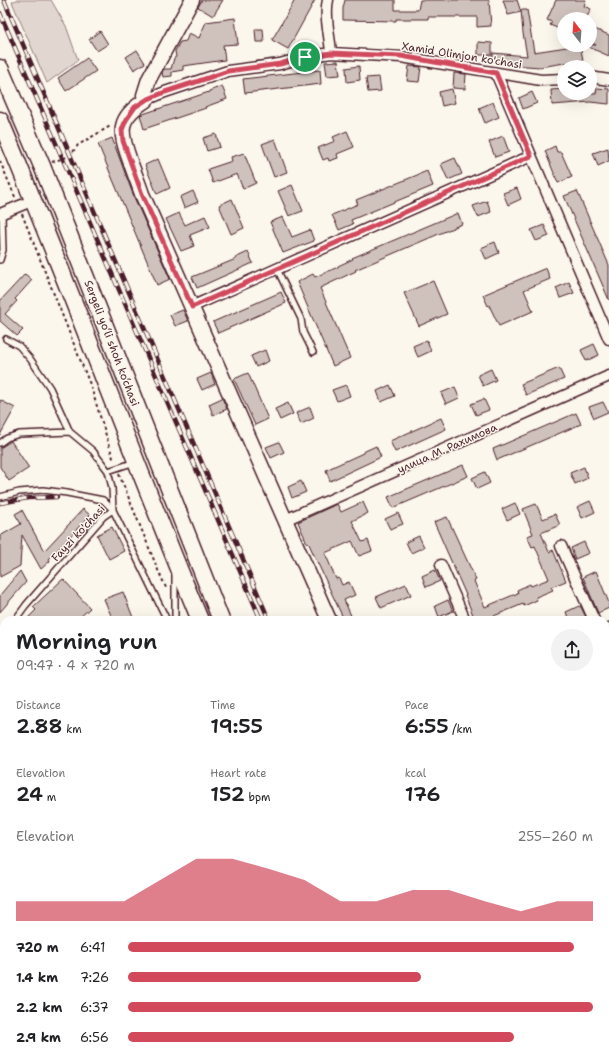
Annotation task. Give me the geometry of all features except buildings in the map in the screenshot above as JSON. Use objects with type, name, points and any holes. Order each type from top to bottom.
[{"type":"main road","name":"Sergeli yo‘li shoh ko‘chasi","points":[[0,68],[42,166],[219,616]]},
{"type":"main road","name":"Sergeli yo‘li shoh ko‘chasi","points":[[0,120],[34,200],[175,561],[198,616]]},
{"type":"street","points":[[192,0],[149,79],[144,95],[146,100],[135,107],[123,124],[123,141],[142,194],[327,616]]},
{"type":"street","points":[[328,0],[326,9],[331,53]]},
{"type":"street","name":"Xamid Olimjon ko'chasi","points":[[146,100],[165,92],[228,71],[280,64],[305,57],[331,53],[401,56],[541,80],[557,79]]},
{"type":"street","points":[[496,73],[609,339]]},
{"type":"street","points":[[597,78],[609,80]]},
{"type":"street","points":[[192,307],[531,156]]},
{"type":"street","points":[[1,214],[34,200]]},
{"type":"street","name":"улица М. Рахимова","points":[[285,520],[609,376]]},
{"type":"street","points":[[561,546],[592,616]]},
{"type":"street","points":[[442,565],[463,616]]},
{"type":"lane","points":[[0,260],[3,250],[1,214]]},
{"type":"lane","points":[[277,269],[301,319],[303,332],[313,352]]},
{"type":"lane","points":[[0,443],[7,438],[19,434],[70,432],[50,388],[31,360],[19,346],[6,338]]},
{"type":"lane","name":"Fayzi ko'chasi","points":[[18,616],[103,517],[113,510],[112,488],[108,471],[93,451],[70,432]]},
{"type":"lane","points":[[108,471],[136,462]]},
{"type":"lane","points":[[0,497],[19,492],[43,490],[103,500],[113,510],[165,616]]},
{"type":"lane","points":[[175,561],[175,616]]},
{"type":"path","points":[[63,159],[70,156],[78,145],[115,123],[123,124]]},
{"type":"path","points":[[0,161],[90,387],[117,468],[158,570],[175,607]]},
{"type":"shaded area","points":[[16,0],[51,0],[66,26],[78,60],[47,83],[12,2]]},
{"type":"railway","points":[[4,0],[267,616]]},
{"type":"railway","points":[[0,13],[259,616]]},
{"type":"railway","points":[[0,503],[28,498],[57,497]]},
{"type":"route","points":[[331,53],[401,56],[496,73],[531,156],[192,307],[142,194],[123,141],[123,124],[135,107],[146,100],[165,92],[228,71],[280,64],[305,57],[331,53]]}]
